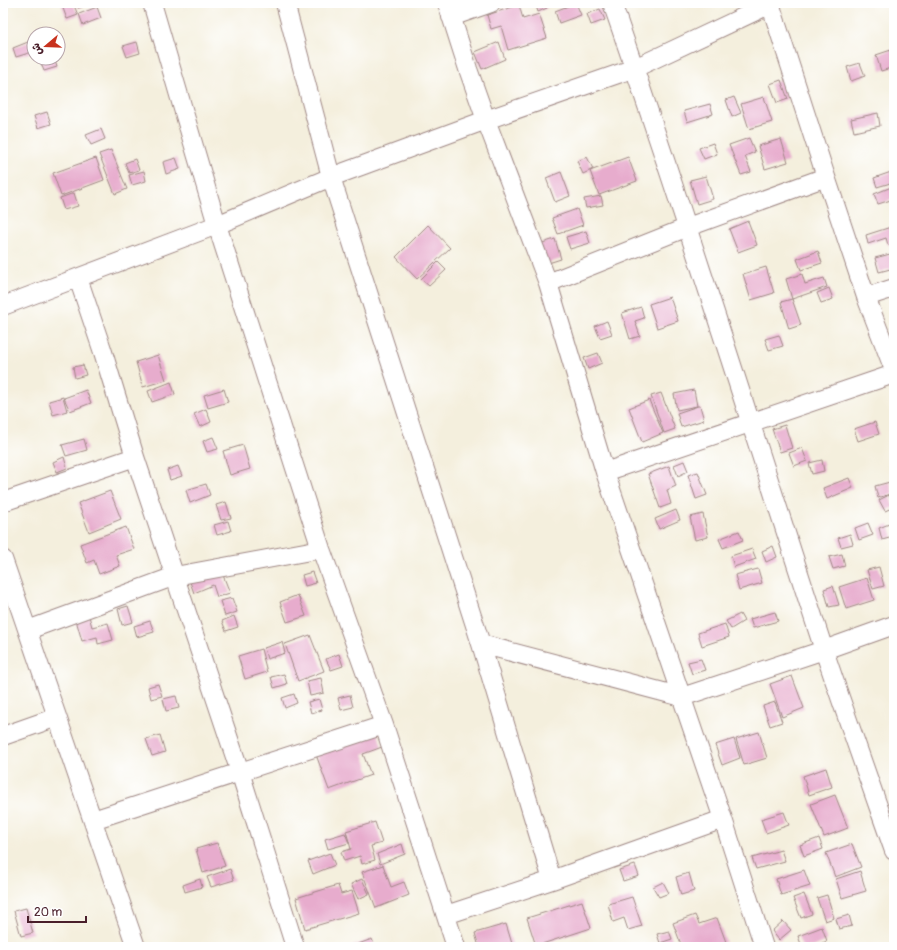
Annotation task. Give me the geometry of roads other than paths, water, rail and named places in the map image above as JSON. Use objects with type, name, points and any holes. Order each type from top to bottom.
[{"type":"street","points":[[152,3],[217,224],[322,549],[384,725],[456,947]]},
{"type":"street","points":[[285,3],[331,177],[481,644],[552,880]]},
{"type":"street","points":[[491,3],[449,10],[486,120],[548,283],[605,472],[723,819],[764,947]]},
{"type":"street","points":[[612,3],[688,228],[824,650],[894,851]]},
{"type":"street","points":[[3,306],[217,224],[331,177],[486,120],[635,68],[771,3],[866,297],[894,370]]},
{"type":"street","points":[[548,283],[688,228],[826,177]]},
{"type":"street","points":[[78,278],[103,352],[135,457],[240,772],[295,947]]},
{"type":"street","points":[[866,297],[894,288]]},
{"type":"street","points":[[605,472],[894,374]]},
{"type":"street","points":[[3,502],[135,457]]},
{"type":"street","points":[[28,630],[175,576],[322,549]]},
{"type":"street","points":[[3,559],[136,947]]},
{"type":"street","points":[[481,644],[682,697],[894,625]]},
{"type":"street","points":[[3,736],[57,717]]},
{"type":"street","points":[[93,820],[384,725]]},
{"type":"street","points":[[446,915],[552,880],[723,819]]}]
